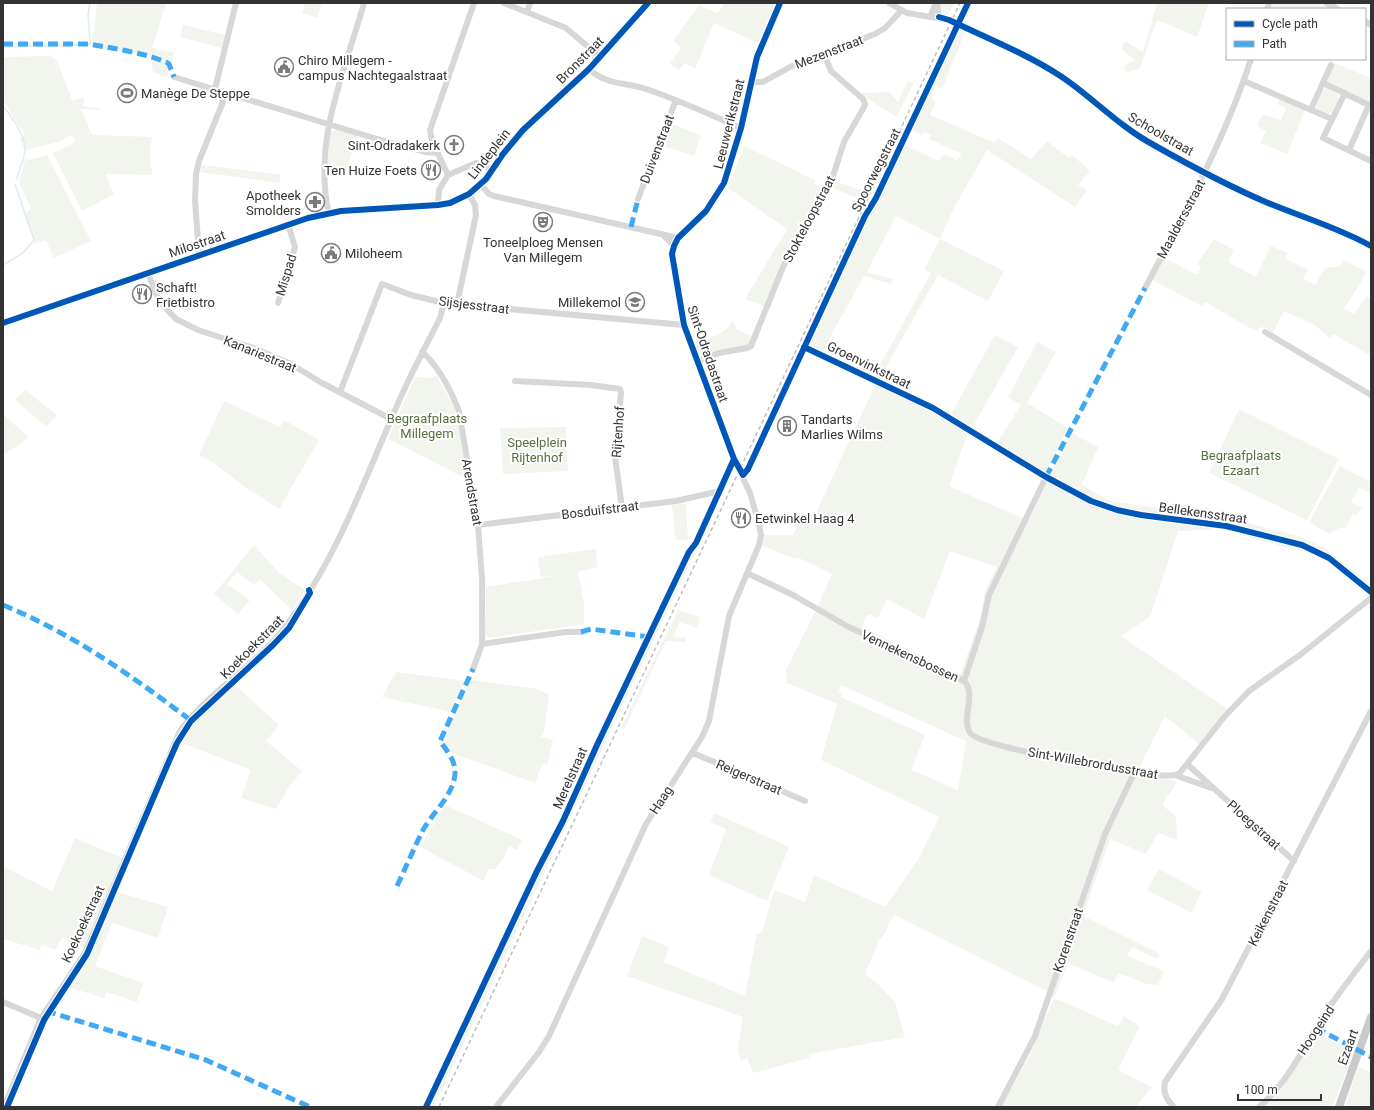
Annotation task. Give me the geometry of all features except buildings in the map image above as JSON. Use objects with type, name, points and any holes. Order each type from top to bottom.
[{"type":"main road","name":"Ezaart","points":[[1339,1107],[1371,1018]]},
{"type":"street","points":[[215,89],[236,3]]},
{"type":"street","points":[[329,214],[325,167],[329,124],[344,65],[353,42],[364,3]]},
{"type":"street","points":[[448,175],[432,141],[430,130],[474,3]]},
{"type":"street","points":[[504,3],[566,28],[600,58]]},
{"type":"street","points":[[527,12],[530,3]]},
{"type":"street","name":"Bronstraat","points":[[523,130],[600,58],[648,3]]},
{"type":"street","name":"Leeuwerikstraat","points":[[678,238],[703,215],[720,192],[731,165],[741,128],[750,82],[761,44],[780,3]]},
{"type":"street","name":"Schoolstraat","points":[[889,3],[901,10],[952,21],[1017,52],[1050,69],[1076,87],[1135,134],[1253,197],[1348,235],[1371,246]]},
{"type":"street","points":[[930,16],[936,3]]},
{"type":"street","points":[[936,3],[939,17]]},
{"type":"street","name":"Spoorwegstraat","points":[[804,347],[865,216],[879,191],[968,3]]},
{"type":"street","points":[[1326,3],[1336,8]]},
{"type":"street","name":"Mezenstraat","points":[[750,82],[763,82],[790,67],[875,34],[885,28],[901,10]]},
{"type":"street","name":"Stokteloopstraat","points":[[698,361],[719,353],[751,346],[783,268],[826,191],[833,176],[844,142],[864,107],[865,104],[863,99],[831,71],[824,54]]},
{"type":"street","name":"Maaldersstraat","points":[[1145,288],[1205,172],[1244,81],[1251,60]]},
{"type":"street","points":[[1311,109],[1331,65]]},
{"type":"street","name":"Duivenstraat","points":[[589,69],[601,78],[641,87],[676,100],[741,128]]},
{"type":"street","points":[[174,77],[426,152],[438,153]]},
{"type":"street","points":[[1244,81],[1332,119]]},
{"type":"street","points":[[1323,83],[1370,106],[1349,150]]},
{"type":"street","points":[[199,255],[195,200],[196,174],[199,161],[227,92]]},
{"type":"street","points":[[1344,93],[1323,138],[1371,161]]},
{"type":"street","name":"Duivenstraat","points":[[638,199],[676,100]]},
{"type":"street","name":"Lindeplein","points":[[403,207],[450,203],[469,194],[481,185],[523,130]]},
{"type":"street","name":"Lindeplein","points":[[438,205],[439,190],[448,175],[476,163],[482,164],[492,171]]},
{"type":"street","points":[[481,185],[489,194],[494,196],[678,238]]},
{"type":"street","points":[[457,304],[476,215],[475,205],[469,194]]},
{"type":"street","name":"Milostraat","points":[[3,323],[288,224],[329,214],[403,207]]},
{"type":"street","name":"Mispad","points":[[278,303],[295,247],[288,224]]},
{"type":"street","points":[[660,233],[674,246]]},
{"type":"street","name":"Sint-Odradastraat","points":[[678,238],[674,246],[672,260],[684,325],[734,458],[743,475]]},
{"type":"street","name":"Kanariestraat","points":[[148,273],[159,301],[176,319],[198,330],[256,349],[291,364],[391,419]]},
{"type":"street","name":"Sijsjesstraat","points":[[340,392],[382,284],[411,295],[444,303],[684,325]]},
{"type":"street","name":"Koekoekstraat","points":[[4,1107],[41,1018],[85,953],[180,731],[202,706],[271,644],[286,626],[309,590],[348,522],[391,419],[422,352],[440,318],[444,303]]},
{"type":"street","points":[[1265,332],[1371,396]]},
{"type":"street","points":[[743,475],[748,469],[804,347]]},
{"type":"street","name":"Groenvinkstraat","points":[[804,347],[933,408],[1046,477]]},
{"type":"street","name":"Arendstraat","points":[[422,352],[430,359],[454,398],[458,411],[478,525],[482,579],[482,644],[473,669]]},
{"type":"street","name":"Rijtenhof","points":[[515,381],[591,385],[620,389],[621,393],[615,457],[622,508]]},
{"type":"street","name":"Merelstraat","points":[[426,1107],[537,871],[564,821],[597,744],[682,565],[696,543],[734,458]]},
{"type":"street","name":"Haag","points":[[496,1107],[539,1052],[549,1036],[646,824],[693,753],[709,721],[730,616],[759,545],[761,535],[750,493],[743,475]]},
{"type":"street","name":"Bellekensstraat","points":[[1046,477],[1079,496],[1117,510],[1141,515],[1233,528],[1302,545],[1329,558],[1371,592]]},
{"type":"street","name":"Vennekensbossen","points":[[747,573],[793,595],[847,626],[964,681],[982,627],[989,595],[1046,477]]},
{"type":"street","name":"Bosduifstraat","points":[[478,525],[676,501],[720,492]]},
{"type":"street","name":"Sint-Willebrordusstraat","points":[[964,681],[967,684],[969,692],[968,728],[970,734],[976,737],[1011,748],[1135,771],[1175,776],[1187,764],[1225,716],[1249,691],[1371,598]]},
{"type":"street","points":[[482,644],[566,632],[581,632]]},
{"type":"street","name":"Keikenstraat","points":[[1174,1107],[1166,1098],[1164,1090],[1165,1082],[1222,999],[1371,711]]},
{"type":"street","name":"Reigerstraat","points":[[693,753],[805,801]]},
{"type":"street","name":"Ploegstraat","points":[[1187,764],[1294,861]]},
{"type":"street","name":"Korenstraat","points":[[998,1107],[1035,1036],[1105,834],[1135,771]]},
{"type":"street","name":"Ploegstraat","points":[[1175,776],[1214,790]]},
{"type":"street","name":"Hoogeind","points":[[1259,1107],[1276,1091],[1326,1011],[1371,951]]},
{"type":"street","points":[[3,1002],[41,1018]]},
{"type":"green space","points":[[97,3],[166,3],[152,48],[174,53],[167,77],[153,72],[151,57],[92,47]]},
{"type":"green space","points":[[305,3],[322,3],[317,18],[302,13]]},
{"type":"green space","points":[[721,3],[775,3],[758,43],[714,23],[695,69],[685,63],[679,70],[670,64],[681,47],[673,41],[699,5],[717,13],[724,5]]},
{"type":"green space","points":[[940,3],[954,3],[948,15],[943,14]]},
{"type":"green space","points":[[1157,3],[1209,3],[1197,37],[1157,20],[1140,68],[1126,73],[1124,66],[1135,60],[1121,49],[1125,41],[1143,52]]},
{"type":"green space","points":[[1272,3],[1318,3],[1327,8],[1270,8]]},
{"type":"green space","points":[[183,25],[226,35],[222,48],[180,37]]},
{"type":"green space","points":[[958,32],[965,32],[942,89],[936,86],[931,98],[936,102],[930,115],[995,143],[998,138],[1031,159],[1047,141],[1069,158],[1072,155],[1090,171],[1078,185],[1087,190],[1075,207],[987,150],[954,208],[940,239],[896,216],[867,272],[893,279],[891,284],[864,276],[822,352],[809,344],[809,340],[873,204],[876,206],[903,144],[939,161],[944,154],[957,160],[962,154],[929,139],[931,135],[924,132],[922,135],[912,130]]},
{"type":"green space","points":[[51,56],[57,61],[72,100],[84,98],[83,106],[101,109],[81,109],[92,135],[152,137],[150,150],[152,175],[105,174],[114,194],[82,211],[53,153],[76,142],[72,135],[58,142],[25,150],[20,139],[25,135],[3,100],[3,57]]},
{"type":"green space","points":[[1334,63],[1371,78],[1371,103],[1326,82]]},
{"type":"green space","points":[[907,82],[914,83],[896,117],[860,93],[889,92],[898,102]]},
{"type":"green space","points":[[1326,88],[1339,95],[1334,111],[1328,114],[1316,108],[1322,92]]},
{"type":"green space","points":[[1279,98],[1305,110],[1287,154],[1260,143],[1266,131],[1257,126],[1263,114],[1281,120],[1286,108],[1277,104]]},
{"type":"green space","points":[[669,123],[701,135],[694,156],[661,145]]},
{"type":"green space","points":[[338,129],[358,136],[343,177],[327,176],[329,139],[331,132]]},
{"type":"green space","points":[[744,146],[815,180],[814,184],[824,189],[782,261],[764,306],[745,299],[787,229],[728,188]]},
{"type":"green space","points":[[47,155],[91,241],[54,258],[46,240],[35,244],[24,214],[31,209],[19,181],[26,157],[29,160]]},
{"type":"green space","points":[[202,165],[281,175],[279,183],[200,172]]},
{"type":"green space","points":[[834,181],[863,191],[859,199],[831,187]]},
{"type":"green space","points":[[940,239],[1004,271],[988,301],[938,275],[880,378],[874,375],[931,273],[924,270]]},
{"type":"green space","points":[[1214,239],[1234,250],[1228,262],[1256,277],[1271,246],[1288,253],[1285,258],[1308,270],[1303,279],[1315,285],[1325,268],[1341,266],[1344,260],[1367,272],[1344,309],[1354,314],[1367,296],[1371,299],[1371,356],[1333,334],[1330,338],[1313,324],[1284,311],[1272,334],[1267,328],[1261,327],[1255,331],[1205,302],[1202,306],[1152,280],[1163,257],[1197,275],[1201,266],[1197,264]]},
{"type":"green space","points":[[733,320],[737,330],[753,336],[750,344],[706,356],[698,353],[695,345],[726,330]]},
{"type":"green space","points":[[995,335],[1018,347],[972,428],[951,414]]},
{"type":"green space","points":[[1037,342],[1056,352],[1027,403],[1068,428],[1046,473],[997,443],[1021,405],[1008,397]]},
{"type":"green space","name":"Begraafplaats Millegem","points":[[437,376],[455,409],[467,479],[388,439],[415,377],[429,378]]},
{"type":"green space","points":[[876,383],[968,432],[949,486],[1029,521],[1047,482],[1074,497],[1079,490],[1051,474],[1072,433],[1098,447],[1082,485],[1110,501],[1236,520],[1299,536],[1323,547],[1370,584],[1368,586],[1344,566],[1317,555],[1244,536],[1245,533],[1212,527],[1211,530],[1178,531],[1150,617],[1121,636],[1229,710],[1200,745],[1165,716],[1136,774],[1177,781],[1165,799],[1163,806],[1176,816],[1177,840],[1158,833],[1146,854],[1110,839],[1084,912],[1080,911],[1106,837],[1136,769],[1033,756],[1131,775],[1105,827],[1049,992],[895,915],[896,910],[885,933],[879,940],[865,974],[879,985],[895,1002],[905,1037],[810,1054],[809,1058],[753,1073],[747,1058],[741,1061],[738,1050],[743,1017],[627,976],[642,936],[669,947],[664,962],[745,996],[757,933],[762,933],[774,890],[805,902],[814,875],[885,907],[919,858],[939,817],[821,760],[837,704],[787,683],[786,670],[832,574],[799,558],[793,558],[762,546],[764,535],[793,535],[802,516],[815,515]],"holes":[[[950,551],[997,567],[985,591],[981,616],[960,675],[862,627],[868,614],[878,618],[887,599],[924,619]],[[841,685],[966,741],[958,790],[911,770],[925,735],[841,697],[842,694],[838,692]]]},
{"type":"green space","points":[[25,390],[57,415],[46,427],[15,400]]},
{"type":"green space","points":[[224,401],[280,427],[284,420],[319,440],[279,509],[242,485],[211,461],[199,455]]},
{"type":"green space","name":"Begraafplaats Ezaart","points":[[1239,409],[1339,459],[1307,520],[1209,473]]},
{"type":"green space","points":[[3,414],[29,438],[3,455]]},
{"type":"green space","name":"Speelplein Rijtenhof","points":[[566,427],[568,471],[503,474],[500,428]]},
{"type":"green space","points":[[1340,466],[1371,482],[1371,493],[1359,488],[1351,502],[1362,508],[1357,516],[1353,514],[1345,529],[1341,527],[1329,534],[1309,522]]},
{"type":"green space","points":[[686,504],[688,540],[676,540],[672,505]]},
{"type":"green space","points":[[254,545],[279,573],[305,590],[292,610],[260,579],[254,585],[237,572],[227,584],[250,600],[238,614],[214,594]]},
{"type":"green space","points":[[697,548],[434,1107],[429,1107],[693,550]]},
{"type":"green space","points":[[596,549],[597,567],[578,572],[584,604],[584,624],[489,638],[485,634],[486,587],[561,575],[541,577],[538,557]]},
{"type":"green space","points":[[678,610],[700,617],[697,628],[679,622],[674,637],[686,638],[686,642],[666,641],[624,730],[621,728]]},
{"type":"green space","points":[[396,672],[465,681],[451,711],[455,712],[471,680],[538,689],[549,695],[544,731],[541,737],[553,740],[547,765],[542,764],[535,783],[452,753],[439,746],[455,713],[382,697]]},
{"type":"green space","points":[[235,685],[279,725],[266,741],[302,771],[289,787],[276,809],[241,798],[251,770],[182,743],[191,727]]},
{"type":"green space","points":[[445,805],[522,840],[517,850],[509,846],[504,858],[495,869],[489,869],[484,881],[420,847]]},
{"type":"green space","points":[[715,813],[789,847],[767,901],[709,875],[726,829],[710,822]]},
{"type":"green space","points":[[75,838],[123,858],[84,948],[62,937],[56,950],[42,945],[40,950],[3,939],[3,866],[52,891]]},
{"type":"green space","points":[[1159,869],[1202,892],[1191,913],[1147,890]]},
{"type":"green space","points":[[117,892],[168,907],[158,938],[112,923],[95,966],[143,983],[137,1002],[106,992],[104,998],[68,987],[89,955]]},
{"type":"green space","points":[[1079,914],[1160,954],[1157,959],[1132,947],[1127,956],[1164,971],[1158,985],[1147,984],[1118,973],[1114,983],[1068,963],[1054,998],[1051,997]]},
{"type":"green space","points":[[1054,998],[1118,1026],[1124,1016],[1140,1026],[1118,1070],[1153,1088],[1148,1091],[1136,1107],[1001,1107],[1030,1055]]},
{"type":"green space","points":[[1317,1033],[1354,1052],[1332,1107],[1264,1107],[1279,1093]]},
{"type":"green space","points":[[1358,1067],[1371,1072],[1369,1090],[1371,1091],[1371,1107],[1345,1107]]},
{"type":"waterway","points":[[3,47],[88,45],[90,43],[88,14],[90,3]]},
{"type":"waterway","points":[[3,106],[18,127],[25,145],[25,151],[17,179]]},
{"type":"waterway","points":[[3,265],[23,253],[34,240],[15,184]]},
{"type":"railway","points":[[439,1107],[960,3]]},
{"type":"marked path","points":[[3,44],[89,44],[123,50],[149,56],[166,62],[169,64],[174,77]]},
{"type":"marked path","points":[[631,227],[638,199]]},
{"type":"marked path","points":[[1046,477],[1145,288]]},
{"type":"marked path","points":[[3,605],[29,616],[100,656],[189,719]]},
{"type":"marked path","points":[[581,632],[591,629],[649,637]]},
{"type":"marked path","points":[[397,886],[423,830],[451,790],[455,769],[450,756],[440,741],[473,669]]},
{"type":"marked path","points":[[46,1011],[206,1060],[310,1107]]},
{"type":"marked path","points":[[1316,1028],[1371,1057]]},
{"type":"cycle path","points":[[3,323],[308,218],[341,211],[438,205],[450,203],[469,194],[486,179],[503,154],[523,130],[589,69],[648,3]]},
{"type":"cycle path","points":[[780,3],[757,57],[741,128],[724,183],[706,211],[678,238],[672,254],[684,325],[734,459],[743,475],[748,469],[865,216],[876,198],[968,3]]},
{"type":"cycle path","points":[[939,17],[949,20],[1007,47],[1049,69],[1073,85],[1128,129],[1194,167],[1253,196],[1333,228],[1371,246]]},
{"type":"cycle path","points":[[804,347],[933,408],[1046,477],[1091,501],[1117,510],[1141,515],[1226,526],[1302,545],[1329,558],[1371,592]]},
{"type":"cycle path","points":[[426,1107],[537,871],[563,821],[597,745],[689,552],[696,543],[734,459]]},
{"type":"cycle path","points":[[7,1107],[44,1020],[87,954],[177,743],[191,721],[273,645],[289,628],[310,593],[309,590]]},
{"type":"place","name":"Chiro Millegem - campus Nachtegaalstraat","points":[[284,67]]},
{"type":"place","name":"Manège De Steppe","points":[[127,93]]},
{"type":"place","name":"Sint-Odradakerk","points":[[454,145]]},
{"type":"place","name":"Ten Huize Foets","points":[[431,170]]},
{"type":"place","name":"Apotheek Smolders","points":[[315,202]]},
{"type":"place","name":"Toneelploeg Mensen Van Millegem","points":[[543,222]]},
{"type":"place","name":"Miloheem","points":[[331,253]]},
{"type":"place","name":"Schaft! Frietbistro","points":[[142,294]]},
{"type":"place","name":"Millekemol","points":[[635,302]]},
{"type":"place","name":"Tandarts Marlies Wilms","points":[[787,426]]},
{"type":"place","name":"Eetwinkel Haag 4","points":[[741,518]]}]
